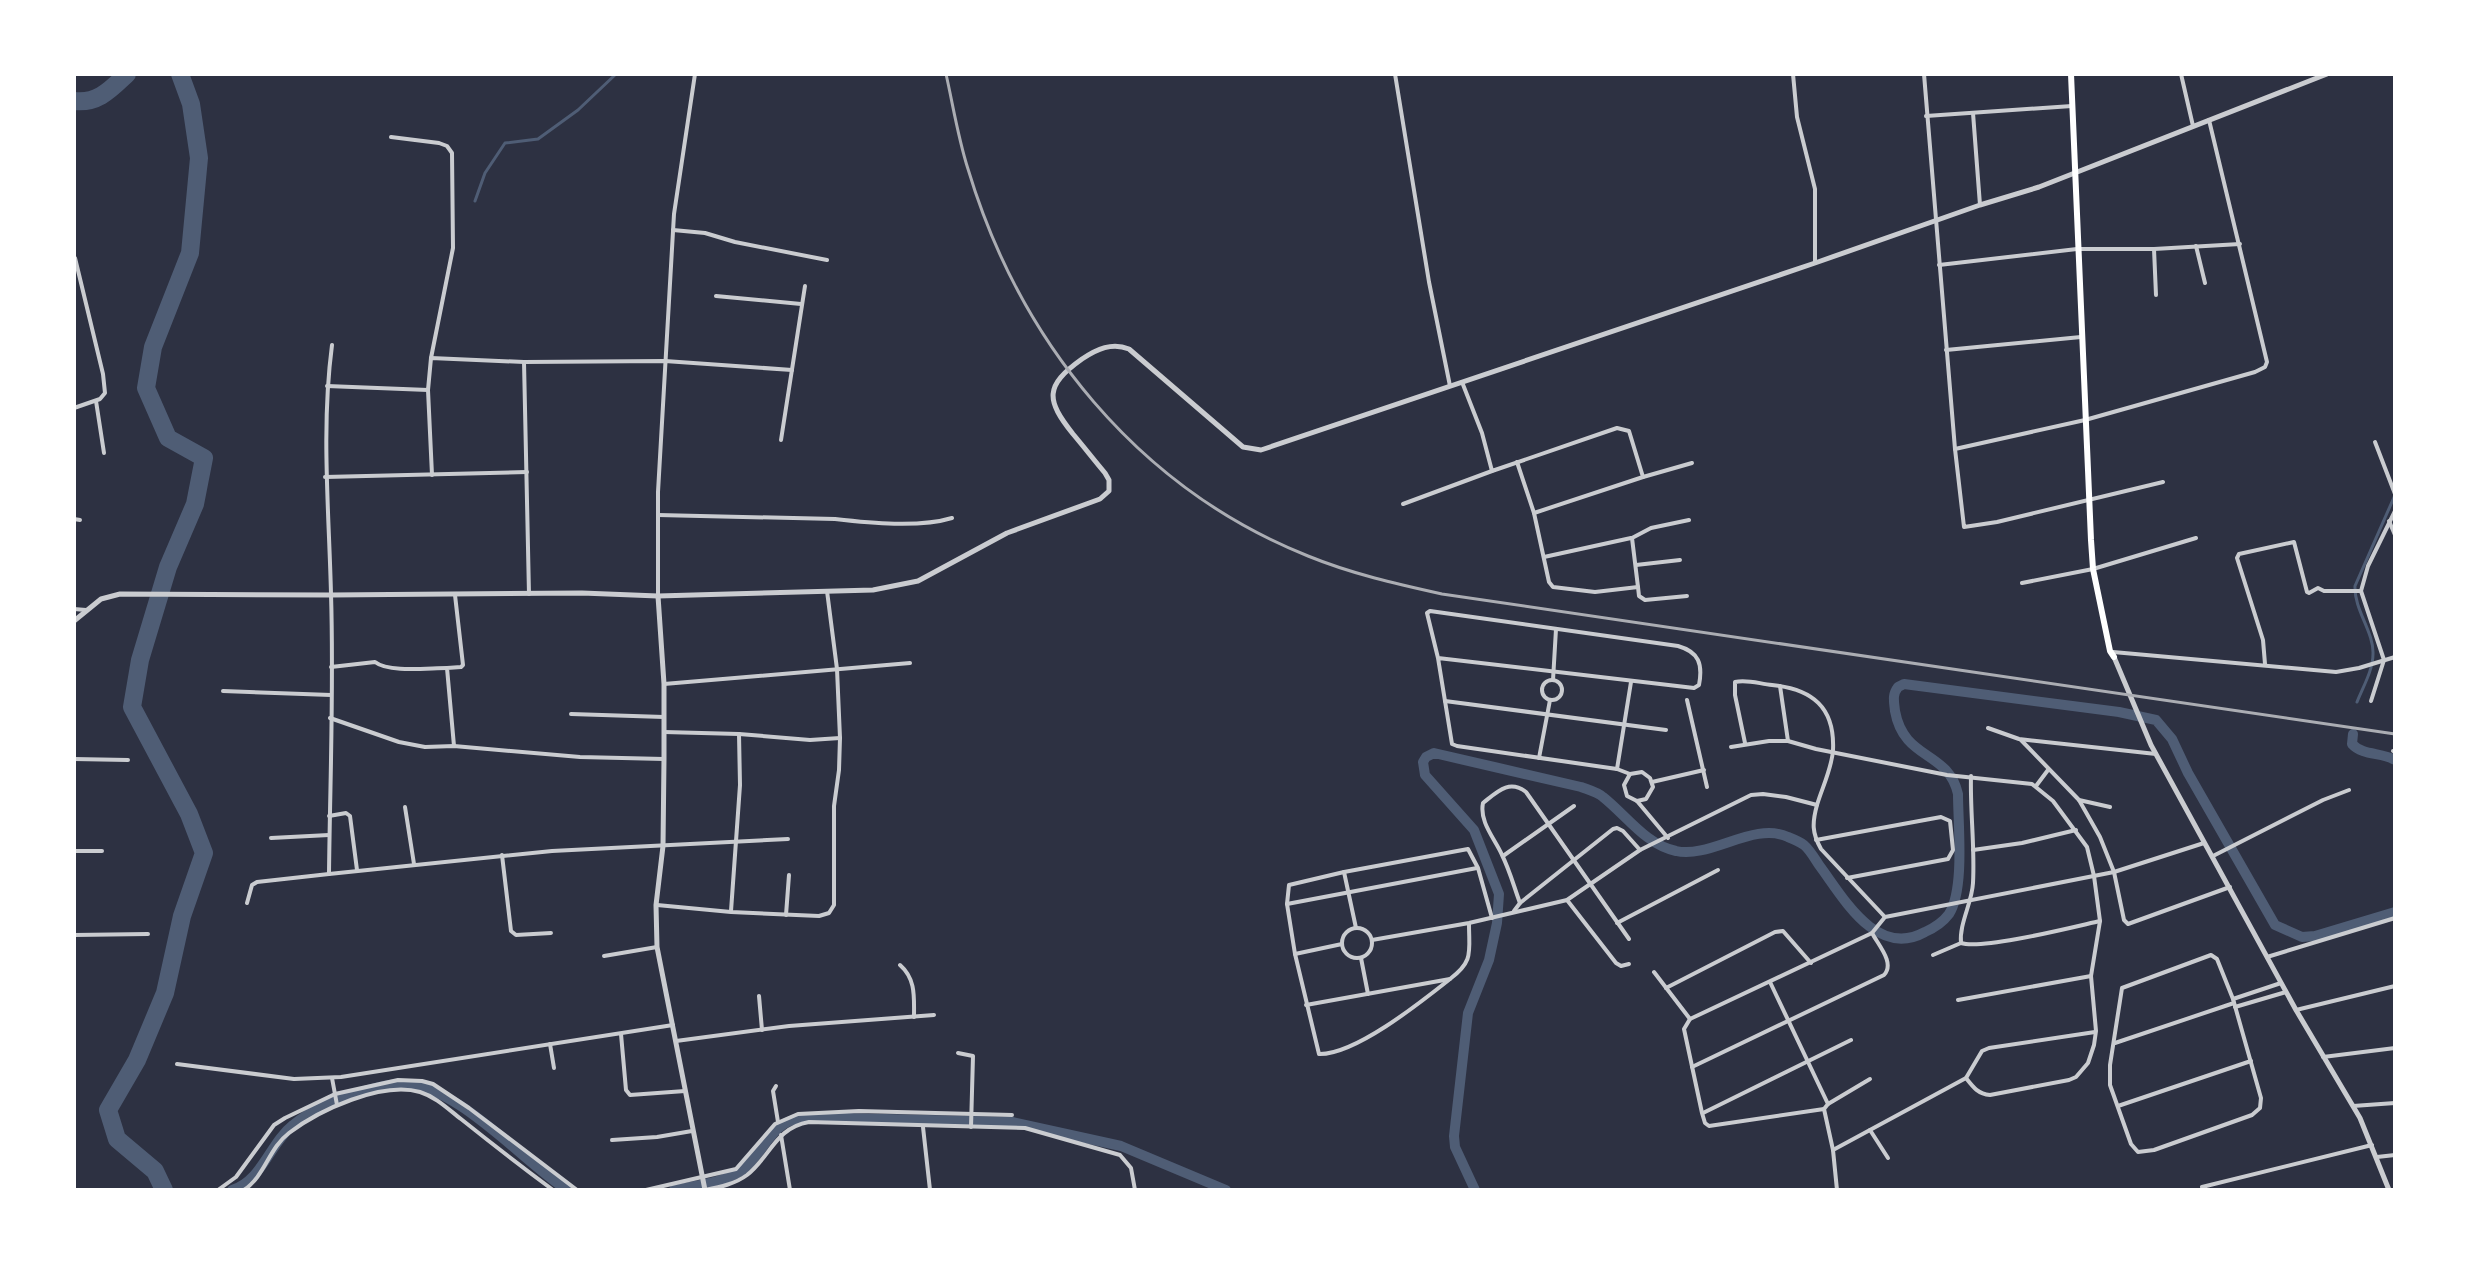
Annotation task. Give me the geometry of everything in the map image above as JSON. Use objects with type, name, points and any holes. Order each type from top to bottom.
[{"type":"main road","points":[[2071,74],[2093,569],[2112,654]]},
{"type":"street","points":[[695,74],[673,230],[665,361],[658,515],[658,596],[664,684],[663,846],[656,905],[660,975],[673,1025],[704,1189],[725,1186],[744,1177],[781,1135],[794,1126],[809,1122],[1025,1128],[1120,1155],[1131,1168],[1135,1190]]},
{"type":"street","points":[[1395,74],[1429,282],[1450,386]]},
{"type":"street","points":[[1793,74],[1797,117],[1815,189],[1815,263]]},
{"type":"street","points":[[1924,74],[1964,527],[1997,522],[2163,482]]},
{"type":"street","points":[[2181,74],[2193,126]]},
{"type":"street","points":[[74,621],[101,599],[120,594],[658,596],[873,590],[918,581],[1007,533],[1095,501],[1110,489],[1105,473],[1057,414],[1052,401],[1061,376],[1105,347],[1129,349],[1243,447],[1261,450],[2039,187],[2327,74]]},
{"type":"street","points":[[1926,116],[2072,106]]},
{"type":"street","points":[[1973,113],[1980,205]]},
{"type":"street","points":[[1955,449],[2085,420],[2265,367],[2267,362],[2209,120]]},
{"type":"street","points":[[391,137],[439,143],[447,146],[452,153],[453,248],[431,358],[428,390],[432,475]]},
{"type":"street","points":[[673,230],[705,233],[827,260]]},
{"type":"street","points":[[1939,265],[2077,249],[2240,244]]},
{"type":"street","points":[[2196,246],[2205,283]]},
{"type":"street","points":[[2154,249],[2156,295]]},
{"type":"street","points":[[74,408],[96,401],[105,393],[103,374],[76,275],[75,258]]},
{"type":"street","points":[[781,440],[805,286]]},
{"type":"street","points":[[716,296],[802,304]]},
{"type":"street","points":[[1946,350],[2081,337]]},
{"type":"street","points":[[329,874],[331,595],[325,477],[327,386],[332,345]]},
{"type":"street","points":[[431,358],[524,362],[665,361],[792,370]]},
{"type":"street","points":[[524,362],[529,594]]},
{"type":"street","points":[[1462,382],[1482,433],[1492,471]]},
{"type":"street","points":[[327,386],[428,390]]},
{"type":"street","points":[[96,401],[104,453]]},
{"type":"street","points":[[1403,504],[1617,428],[1629,431],[1643,477]]},
{"type":"street","points":[[2375,442],[2395,493]]},
{"type":"street","points":[[1517,462],[1534,513],[1549,582],[1553,587],[1595,592],[1638,587]]},
{"type":"street","points":[[1534,513],[1692,463]]},
{"type":"street","points":[[325,477],[527,472]]},
{"type":"street","points":[[2371,701],[2382,661],[2361,591],[2368,566],[2395,511]]},
{"type":"street","points":[[658,515],[861,522],[938,522],[952,518]]},
{"type":"street","points":[[1544,557],[1632,538],[1651,528],[1689,520]]},
{"type":"street","points":[[2389,521],[2395,535]]},
{"type":"street","points":[[1632,538],[1639,596],[1645,600],[1687,596]]},
{"type":"street","points":[[2022,583],[2093,569],[2196,538]]},
{"type":"street","points":[[2265,664],[2263,640],[2237,558],[2239,554],[2294,542],[2307,592],[2318,588],[2324,591],[2361,591]]},
{"type":"street","points":[[1636,565],[1680,560]]},
{"type":"street","points":[[656,905],[819,916],[829,913],[834,905],[834,806],[840,738],[837,669],[827,591]]},
{"type":"street","points":[[331,667],[375,662],[382,667],[461,667],[455,595]]},
{"type":"street","points":[[74,609],[86,610]]},
{"type":"street","points":[[1438,658],[1694,688],[1699,685],[1701,664],[1693,652],[1678,646],[1428,611],[1452,744],[1617,769],[1630,774],[1642,772],[1652,782]]},
{"type":"street","points":[[1553,680],[1556,629]]},
{"type":"street","points":[[2389,1190],[2353,1106],[2296,1010],[2151,745],[2112,654],[2186,657],[2336,672],[2395,657]]},
{"type":"street","points":[[664,684],[910,663]]},
{"type":"street","points":[[447,668],[454,746]]},
{"type":"street","points":[[1553,680],[1560,684],[1562,692],[1558,698],[1550,700],[1543,697],[1542,689],[1545,682],[1553,680]]},
{"type":"street","points":[[1617,769],[1631,682]]},
{"type":"street","points":[[1745,743],[1735,682],[1795,688],[1820,702],[1831,731],[1833,752],[1817,805],[1813,827],[1816,840],[1885,917]]},
{"type":"street","points":[[1780,686],[1788,741]]},
{"type":"street","points":[[223,691],[331,695]]},
{"type":"street","points":[[1539,758],[1550,700]]},
{"type":"street","points":[[1687,700],[1707,787]]},
{"type":"street","points":[[1445,701],[1666,730]]},
{"type":"street","points":[[571,714],[664,717]]},
{"type":"street","points":[[330,718],[399,742],[425,747],[454,746],[580,757],[664,759]]},
{"type":"street","points":[[1988,728],[2019,739],[2156,754]]},
{"type":"street","points":[[664,732],[810,740],[840,738]]},
{"type":"street","points":[[731,912],[740,785],[739,734]]},
{"type":"street","points":[[2019,739],[2047,772],[2079,800],[2100,837],[2121,912],[2128,924],[2230,887]]},
{"type":"street","points":[[1731,747],[1745,743],[1788,741],[1947,775],[2038,784],[2076,830],[2087,847],[2096,875],[2100,921],[2091,976],[2096,1031],[2088,1063],[2076,1077],[1990,1095],[1982,1094],[1966,1078]]},
{"type":"street","points":[[74,759],[128,760]]},
{"type":"street","points":[[1652,782],[1704,770]]},
{"type":"street","points":[[2038,784],[2047,772]]},
{"type":"street","points":[[1630,774],[1625,779],[1624,791],[1637,801],[1666,839]]},
{"type":"street","points":[[1961,943],[1969,900],[1973,850],[1968,776]]},
{"type":"street","points":[[1637,801],[1650,796],[1652,782]]},
{"type":"street","points":[[1520,903],[1481,809],[1483,803],[1508,786],[1518,786],[1526,792],[1629,939]]},
{"type":"street","points":[[2213,856],[2349,790]]},
{"type":"street","points":[[1372,940],[1469,923],[1567,900],[1640,850],[1751,795],[1786,797],[1817,805]]},
{"type":"street","points":[[2079,800],[2110,807]]},
{"type":"street","points":[[1503,856],[1574,806]]},
{"type":"street","points":[[405,807],[414,864]]},
{"type":"street","points":[[329,816],[349,815],[357,871]]},
{"type":"street","points":[[1816,840],[1941,817],[1950,821],[1953,850],[1948,859],[1847,878]]},
{"type":"street","points":[[1510,914],[1617,828],[1640,850]]},
{"type":"street","points":[[1973,850],[2022,843],[2076,830]]},
{"type":"street","points":[[271,838],[329,835]]},
{"type":"street","points":[[247,903],[252,885],[257,882],[502,855],[788,839]]},
{"type":"street","points":[[1870,1079],[1824,1109],[1713,1127],[1705,1123],[1702,1113],[1684,1029],[1690,1019],[1872,933],[1885,917],[2111,872],[2204,843]]},
{"type":"street","points":[[1469,923],[1467,963],[1464,968],[1409,1011],[1352,1045],[1321,1055],[1317,1052],[1295,954],[1287,904],[1289,885],[1467,849],[1478,868],[1494,917]]},
{"type":"street","points":[[74,851],[102,851]]},
{"type":"street","points":[[502,855],[511,931],[516,935],[551,933]]},
{"type":"street","points":[[1287,904],[1478,868]]},
{"type":"street","points":[[1617,923],[1718,870]]},
{"type":"street","points":[[1344,872],[1356,928]]},
{"type":"street","points":[[786,915],[789,875]]},
{"type":"street","points":[[1567,900],[1616,963],[1621,966],[1629,964]]},
{"type":"street","points":[[2267,957],[2395,918]]},
{"type":"street","points":[[1933,955],[1961,943],[1993,942],[2100,921]]},
{"type":"street","points":[[1356,928],[1367,931],[1372,940],[1371,950],[1361,958],[1349,956],[1342,944],[1345,934],[1356,928]]},
{"type":"street","points":[[1666,988],[1775,932],[1783,931],[1811,963]]},
{"type":"street","points":[[1692,1067],[1884,975],[1889,964],[1872,933]]},
{"type":"street","points":[[74,935],[148,934]]},
{"type":"street","points":[[1295,954],[1342,944]]},
{"type":"street","points":[[604,956],[657,947]]},
{"type":"street","points":[[2211,955],[2217,959],[2234,1003],[2261,1098],[2260,1108],[2154,1150],[2144,1152],[2135,1149],[2110,1085],[2110,1065],[2121,993],[2125,985],[2211,955]]},
{"type":"street","points":[[1361,958],[1368,994]]},
{"type":"street","points":[[900,965],[912,979],[914,1017]]},
{"type":"street","points":[[1654,972],[1690,1019]]},
{"type":"street","points":[[1958,1000],[2091,976]]},
{"type":"street","points":[[1306,1005],[1450,979]]},
{"type":"street","points":[[1770,982],[1828,1104]]},
{"type":"street","points":[[2115,1043],[2234,1003],[2281,983]]},
{"type":"street","points":[[2296,1010],[2395,986]]},
{"type":"street","points":[[2234,1003],[2286,992]]},
{"type":"street","points":[[759,996],[762,1030]]},
{"type":"street","points":[[676,1041],[934,1015]]},
{"type":"street","points":[[177,1064],[294,1079],[332,1078],[673,1025]]},
{"type":"street","points":[[1833,1150],[1966,1078],[1982,1051],[2096,1031]]},
{"type":"street","points":[[621,1034],[626,1090],[630,1095],[686,1091]]},
{"type":"street","points":[[1702,1113],[1851,1040]]},
{"type":"street","points":[[550,1044],[554,1068]]},
{"type":"street","points":[[2323,1057],[2395,1048]]},
{"type":"street","points":[[958,1053],[973,1056],[971,1126]]},
{"type":"street","points":[[2118,1106],[2251,1061]]},
{"type":"street","points":[[332,1078],[336,1099]]},
{"type":"street","points":[[218,1190],[236,1177],[274,1125],[336,1099],[398,1080],[433,1084],[577,1190]]},
{"type":"street","points":[[776,1086],[773,1091],[778,1122]]},
{"type":"street","points":[[244,1190],[258,1178],[286,1134],[336,1099],[372,1090],[409,1090],[434,1098],[553,1190]]},
{"type":"street","points":[[2353,1106],[2395,1103]]},
{"type":"street","points":[[1824,1109],[1837,1190]]},
{"type":"street","points":[[646,1190],[668,1188],[728,1172],[740,1166],[778,1122],[806,1112],[1012,1115]]},
{"type":"street","points":[[923,1127],[930,1190]]},
{"type":"street","points":[[1870,1130],[1888,1158]]},
{"type":"street","points":[[612,1140],[692,1131]]},
{"type":"street","points":[[781,1135],[790,1190]]},
{"type":"street","points":[[2202,1187],[2372,1145]]},
{"type":"street","points":[[2377,1157],[2395,1155]]},
{"type":"waterway","points":[[74,101],[97,98],[127,74]]},
{"type":"waterway","points":[[164,1190],[155,1171],[117,1139],[108,1110],[137,1060],[165,993],[182,916],[204,853],[189,814],[132,707],[140,660],[168,567],[195,504],[204,458],[168,438],[146,388],[153,347],[190,253],[199,158],[191,104],[180,74]]},
{"type":"waterway","points":[[475,201],[485,173],[505,143],[538,139],[578,110],[616,74]]},
{"type":"waterway","points":[[2357,702],[2370,672],[2373,654],[2355,586],[2395,495]]},
{"type":"waterway","points":[[1475,1190],[1455,1147],[1454,1136],[1468,1013],[1489,960],[1499,894],[1474,830],[1425,775],[1423,762],[1434,753],[1593,791],[1655,843],[1676,851],[1703,850],[1761,834],[1775,833],[1788,837],[1808,849],[1863,921],[1891,937],[1907,938],[1938,924],[1949,914],[1954,903],[1959,873],[1958,794],[1945,770],[1916,748],[1900,727],[1894,701],[1898,687],[1904,684],[2119,712],[2156,720],[2172,739],[2188,773],[2275,925],[2302,937],[2315,936],[2395,912]]},
{"type":"waterway","points":[[2353,734],[2352,744],[2356,748],[2395,760]]},
{"type":"waterway","points":[[232,1190],[251,1179],[285,1133],[308,1115],[349,1096],[400,1084],[421,1087],[465,1109],[567,1190]]},
{"type":"waterway","points":[[674,1190],[734,1175],[753,1160],[778,1129],[802,1117],[1012,1122],[1121,1146],[1226,1190]]},
{"type":"railway","points":[[946,74],[964,157],[991,233],[1019,293],[1054,350],[1094,402],[1139,449],[1190,491],[1247,527],[1308,556],[1358,573],[1442,594],[2395,734]]}]
